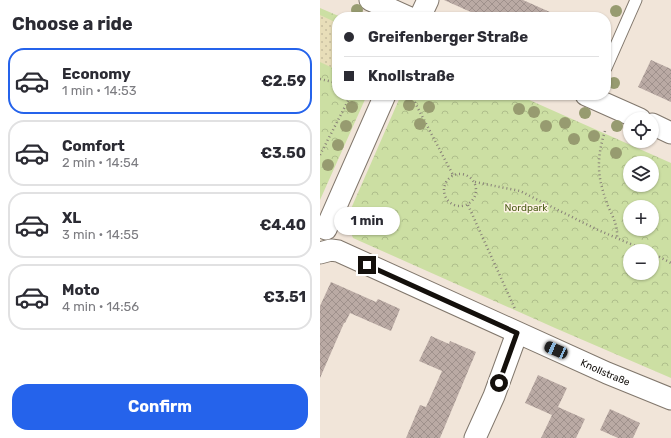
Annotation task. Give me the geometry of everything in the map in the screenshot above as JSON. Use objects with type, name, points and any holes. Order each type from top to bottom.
[{"type":"street","points":[[370,0],[397,12]]},
{"type":"street","points":[[422,12],[428,0]]},
{"type":"street","points":[[323,232],[383,100]]},
{"type":"street","points":[[600,100],[625,112]]},
{"type":"street","points":[[659,127],[671,133]]},
{"type":"street","name":"Knollstraße","points":[[320,253],[331,250],[338,251],[515,332],[671,399]]},
{"type":"street","points":[[475,438],[494,396],[515,332]]},
{"type":"lane","points":[[611,57],[636,0]]},
{"type":"path","points":[[320,79],[332,82]]},
{"type":"path","points":[[320,155],[348,100]]},
{"type":"path","points":[[415,100],[453,175]]},
{"type":"path","points":[[605,131],[599,154],[598,169],[601,187],[618,228],[617,238]]},
{"type":"path","points":[[468,205],[455,205],[445,197],[444,184],[453,175],[466,174],[475,182],[520,191],[631,244]]},
{"type":"path","points":[[468,205],[476,195],[475,182]]},
{"type":"path","points":[[468,205],[517,315],[515,332]]},
{"type":"path","points":[[659,257],[671,263]]},
{"type":"green space","points":[[320,8],[332,13],[332,100],[365,100],[320,200]]},
{"type":"green space","name":"Nordpark","points":[[399,100],[529,100],[623,142],[623,148],[637,148],[655,156],[623,156],[623,192],[659,192],[659,158],[671,163],[671,378],[353,238],[346,220]]},
{"type":"sand","points":[[320,15],[332,21],[332,68],[320,62]]},
{"type":"building","points":[[444,0],[523,0],[550,12],[471,12]]},
{"type":"building","points":[[651,60],[671,69],[671,102],[638,87]]},
{"type":"building","points":[[331,282],[376,302],[378,299],[400,309],[391,331],[350,313],[344,323],[320,378],[320,306]]},
{"type":"building","points":[[431,336],[449,344],[450,341],[476,352],[440,438],[406,438],[420,405],[426,407],[442,371],[419,361]]},
{"type":"building","points":[[538,375],[567,388],[558,407],[585,419],[576,438],[541,438],[552,415],[525,403]]},
{"type":"building","points":[[610,409],[640,423],[633,438],[618,438],[600,430]]},
{"type":"route","points":[[367,265],[517,333],[499,383]]}]
